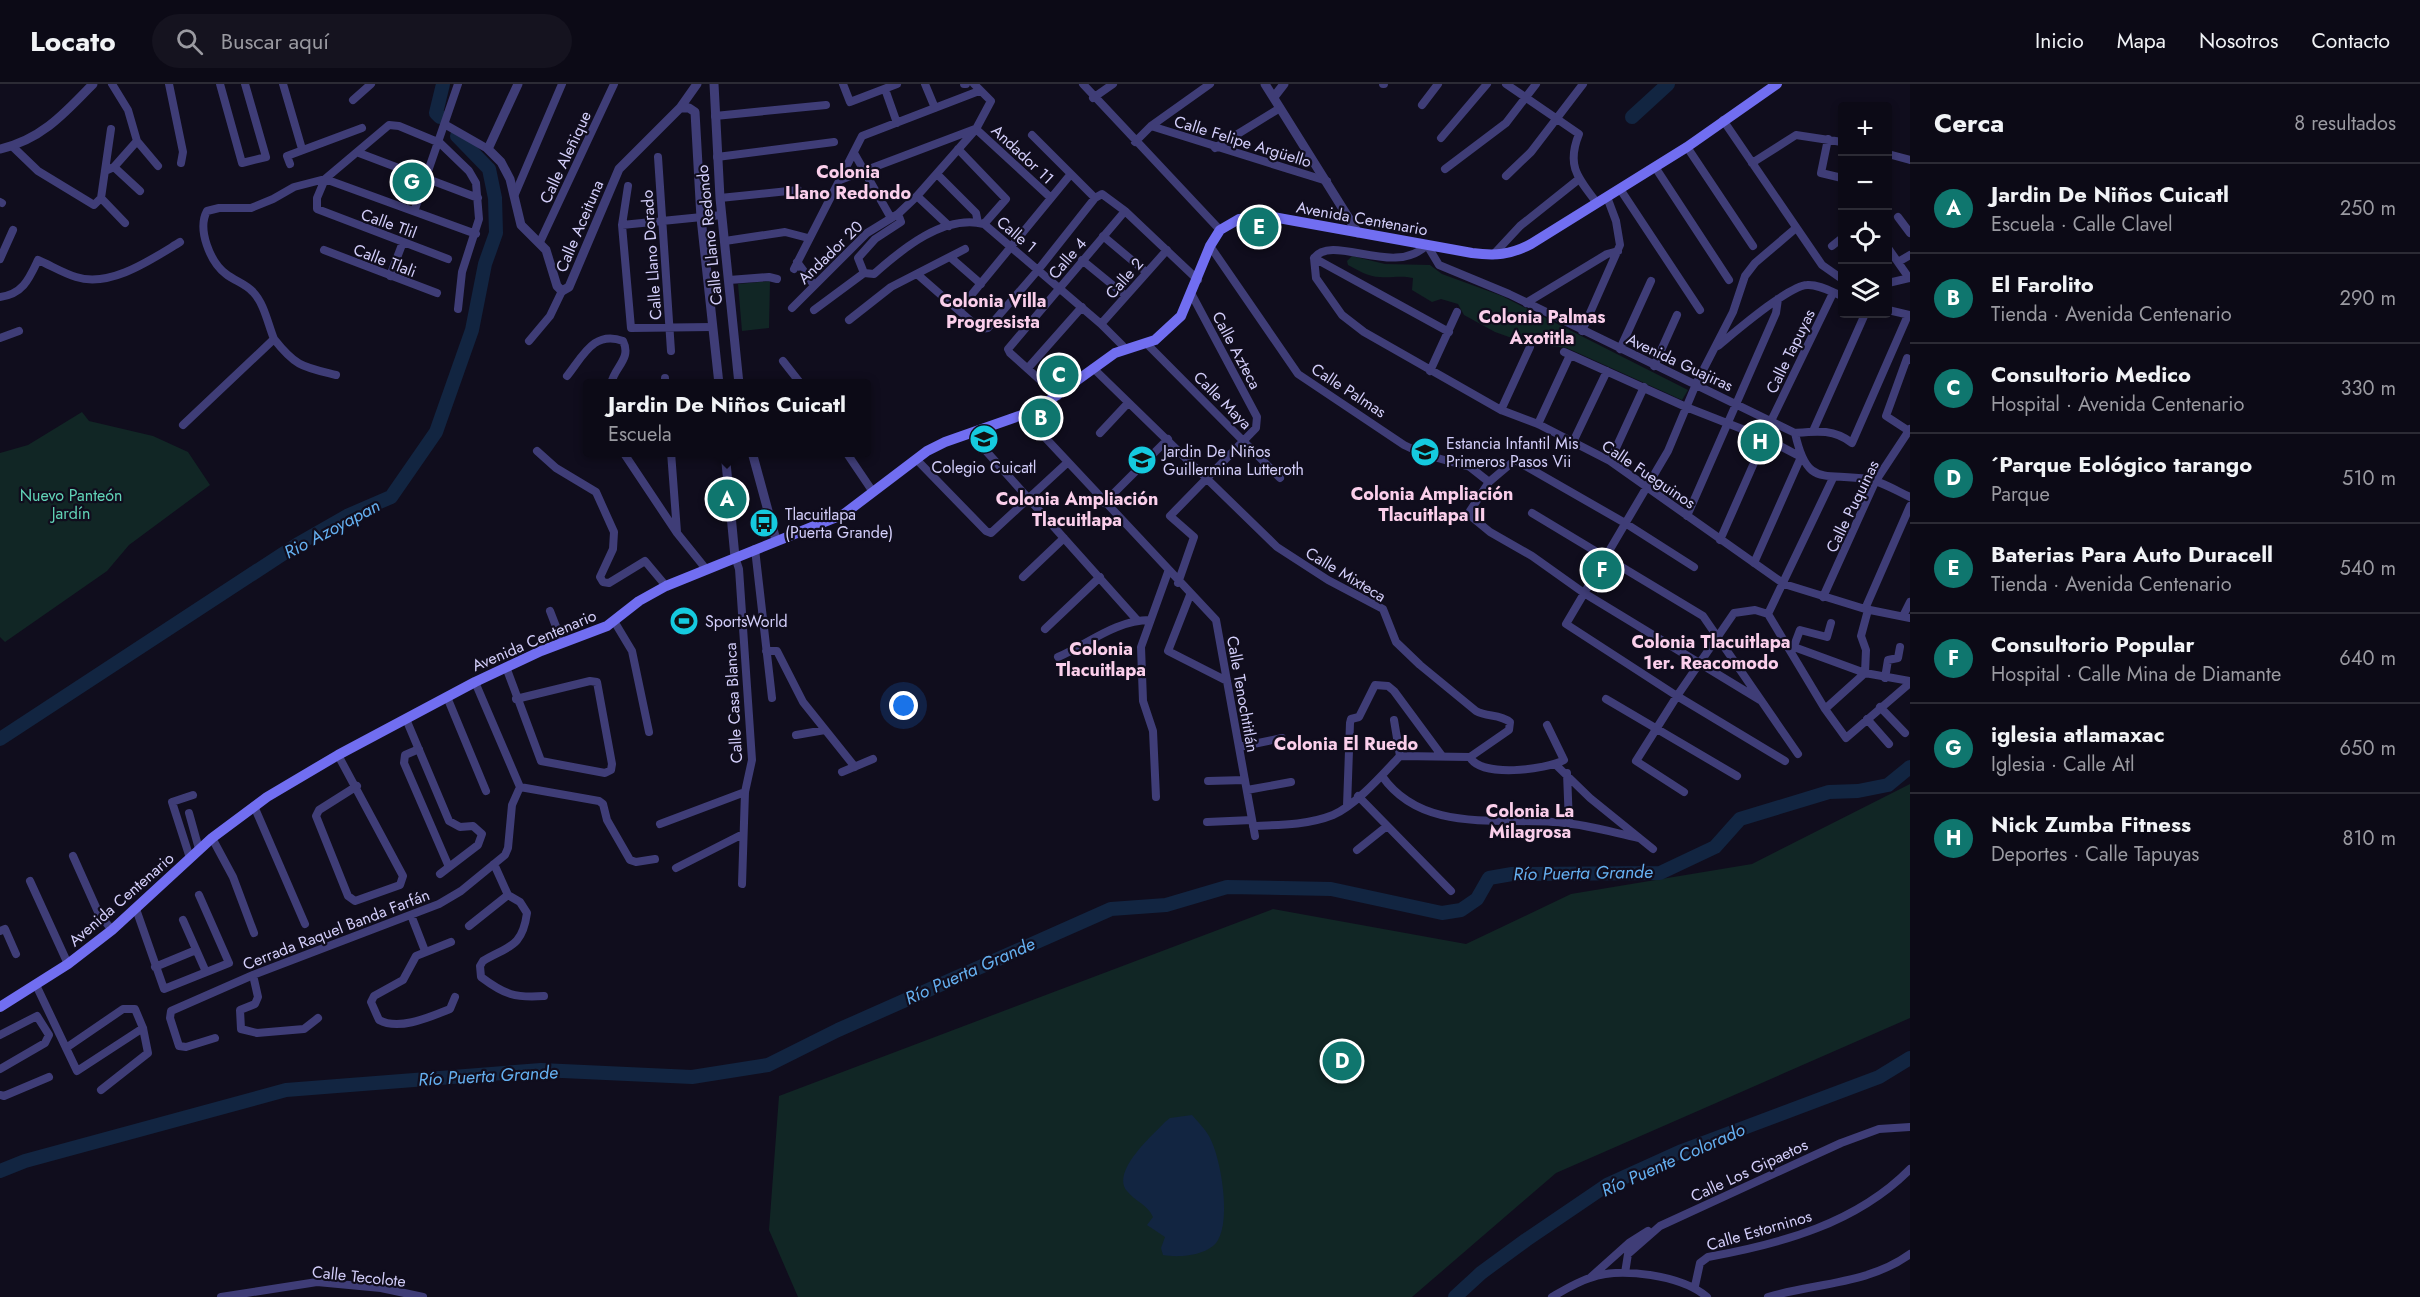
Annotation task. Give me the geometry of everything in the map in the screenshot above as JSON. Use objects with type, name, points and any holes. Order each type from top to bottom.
[{"type":"main road","name":"Avenida Centenario","points":[[0,1007],[68,964],[112,930],[199,849],[254,806],[338,755],[475,682],[614,621],[639,601],[666,586],[844,514],[935,446],[1024,415],[1047,404],[1093,368],[1126,350],[1162,336],[1177,323],[1192,295],[1210,246],[1220,230],[1239,219],[1273,217],[1492,256],[1509,254],[1531,244],[1687,147],[1763,88],[1777,84]]},
{"type":"street","points":[[0,149],[12,147],[45,131],[93,84]]},
{"type":"street","points":[[112,84],[128,110],[137,141],[158,166]]},
{"type":"street","points":[[169,84],[183,152],[181,163]]},
{"type":"street","points":[[220,84],[242,163],[266,157],[245,84]]},
{"type":"street","points":[[283,84],[302,149]]},
{"type":"street","points":[[353,100],[371,84]]},
{"type":"street","points":[[415,209],[440,143],[458,84]]},
{"type":"street","points":[[488,149],[518,84]]},
{"type":"street","points":[[515,194],[562,84]]},
{"type":"street","name":"Calle Aleñique","points":[[540,242],[614,84]]},
{"type":"street","points":[[680,108],[697,84]]},
{"type":"street","name":"Calle Llano Redondo","points":[[714,84],[720,198],[739,379]]},
{"type":"street","points":[[843,84],[850,102],[897,84]]},
{"type":"street","points":[[925,84],[934,108]]},
{"type":"street","points":[[1083,84],[1093,98],[1220,230]]},
{"type":"street","points":[[1093,98],[1113,84]]},
{"type":"street","points":[[1135,142],[1151,126],[1210,84]]},
{"type":"street","points":[[1265,84],[1358,233]]},
{"type":"street","points":[[1274,97],[1284,84]]},
{"type":"street","points":[[1422,105],[1438,84]]},
{"type":"street","points":[[1441,138],[1487,84]]},
{"type":"street","points":[[1506,84],[1580,134],[1573,156],[1579,179],[1602,200],[1620,238],[1618,251],[1582,331]]},
{"type":"street","points":[[1445,169],[1506,123],[1536,84]]},
{"type":"street","points":[[1506,176],[1531,152],[1583,84]]},
{"type":"street","points":[[814,285],[796,266],[808,238],[862,136],[934,108],[976,88]]},
{"type":"street","name":"Andador 20","points":[[792,308],[867,232],[895,216],[917,196],[976,129],[992,101],[976,88]]},
{"type":"street","points":[[885,89],[897,123]]},
{"type":"street","points":[[715,116],[826,105]]},
{"type":"street","name":"Calle Aceituna","points":[[562,291],[569,286],[619,169],[680,108]]},
{"type":"street","name":"Calle Llano Redondo","points":[[680,108],[689,108],[695,112],[702,218],[718,379]]},
{"type":"street","points":[[1215,148],[1280,108]]},
{"type":"street","points":[[1723,120],[1822,265],[1838,274]]},
{"type":"street","points":[[336,375],[291,360],[274,339],[254,292],[225,274],[212,255],[204,235],[203,219],[207,212],[251,208],[294,187],[325,179],[359,153],[389,125],[394,125],[440,143],[469,171],[476,183],[479,219],[462,272],[458,309]]},
{"type":"street","points":[[446,125],[488,149],[501,162],[515,194],[521,225],[546,249],[557,286],[562,291],[549,316],[529,341]]},
{"type":"street","name":"Calle Felipe Argüello","points":[[1151,126],[1215,148],[1327,181]]},
{"type":"street","points":[[290,164],[287,156],[362,128]]},
{"type":"street","points":[[98,201],[111,129]]},
{"type":"street","points":[[840,180],[976,129]]},
{"type":"street","name":"Andador 11","points":[[976,129],[1051,198]]},
{"type":"street","points":[[1032,135],[1095,198],[1103,194],[1125,211],[1198,280]]},
{"type":"street","points":[[1752,163],[1796,135],[1838,141]]},
{"type":"street","points":[[1828,139],[1821,173],[1838,177]]},
{"type":"street","points":[[105,171],[114,167],[137,141]]},
{"type":"street","points":[[717,157],[834,142]]},
{"type":"street","points":[[12,147],[38,171],[90,204],[98,201]]},
{"type":"street","points":[[1687,147],[1753,246]]},
{"type":"street","points":[[937,174],[976,213],[981,223],[1006,199],[958,149]]},
{"type":"street","points":[[359,153],[478,198]]},
{"type":"street","points":[[814,310],[864,273],[858,258],[875,238],[901,222],[862,171],[854,153]]},
{"type":"street","points":[[1892,155],[1910,160]]},
{"type":"street","name":"Calle Llano Dorado","points":[[658,157],[660,222],[671,351]]},
{"type":"street","points":[[114,167],[140,191]]},
{"type":"street","points":[[1655,167],[1729,280]]},
{"type":"street","points":[[917,274],[959,310],[1070,175]]},
{"type":"street","points":[[325,179],[415,209],[476,234]]},
{"type":"street","name":"Calle Tlil","points":[[325,179],[316,204],[320,212],[448,259]]},
{"type":"street","points":[[1492,256],[1520,226],[1579,179]]},
{"type":"street","points":[[628,186],[622,225],[630,326],[634,330],[712,327]]},
{"type":"street","points":[[1620,189],[1700,310]]},
{"type":"street","points":[[720,198],[798,190]]},
{"type":"street","points":[[917,196],[949,226]]},
{"type":"street","name":"Calle 4","points":[[959,310],[984,330],[1038,270],[1095,198]]},
{"type":"street","points":[[98,201],[125,223]]},
{"type":"street","name":"Calle 4","points":[[1028,368],[1008,351],[1125,211]]},
{"type":"street","points":[[622,225],[722,215]]},
{"type":"street","points":[[1898,217],[1910,233]]},
{"type":"street","name":"Calle 1","points":[[864,273],[874,274],[898,253],[949,226],[969,221],[981,223],[1101,324],[1126,350]]},
{"type":"street","points":[[1785,761],[1677,696],[1566,624],[1668,450],[1696,384],[1733,312],[1745,276],[1755,263],[1796,228]]},
{"type":"street","points":[[0,259],[13,230]]},
{"type":"street","points":[[725,241],[785,232],[808,238]]},
{"type":"street","points":[[1103,236],[1146,272]]},
{"type":"street","points":[[1832,246],[1838,241]]},
{"type":"street","points":[[0,297],[11,296],[26,285],[38,260],[78,278],[114,275],[139,267],[180,242]]},
{"type":"street","points":[[390,276],[403,243]]},
{"type":"street","points":[[1427,245],[1420,252],[1392,259],[1332,250],[1318,254],[1314,258],[1449,332]]},
{"type":"street","name":"Avenida Guajiras","points":[[1427,245],[1439,265],[1526,303],[1795,433]]},
{"type":"street","name":"Calle Palmas","points":[[1210,246],[1298,374],[1404,445],[1423,454],[1470,467],[1489,482]]},
{"type":"street","points":[[849,320],[891,287],[965,249]]},
{"type":"street","name":"Calle Tlali","points":[[324,250],[437,293]]},
{"type":"street","name":"Calle 2","points":[[1101,324],[1167,250]]},
{"type":"street","points":[[1526,303],[1607,254],[1618,251]]},
{"type":"street","points":[[1892,254],[1910,278],[1892,282]]},
{"type":"street","points":[[1898,262],[1910,255]]},
{"type":"street","points":[[950,257],[981,284]]},
{"type":"street","name":"Calle Fueguinos","points":[[1314,258],[1316,278],[1342,315],[1364,332],[1501,410],[1538,424],[1610,461],[1785,584],[1866,609],[1907,617]]},
{"type":"street","points":[[1082,260],[1126,296]]},
{"type":"street","points":[[729,280],[769,277],[777,279]]},
{"type":"street","points":[[1620,349],[1651,281]]},
{"type":"street","points":[[1717,347],[1778,299],[1808,285],[1838,295]]},
{"type":"street","name":"Calle Tapuyas","points":[[1771,421],[1833,293]]},
{"type":"street","name":"Calle Azteca","points":[[1192,295],[1257,417],[1256,428],[1245,440]]},
{"type":"street","points":[[1736,403],[1776,313],[1778,299]]},
{"type":"street","points":[[1058,396],[1028,368],[1082,308]]},
{"type":"street","points":[[1754,562],[1801,457],[1795,433],[1813,431],[1837,434],[1852,443],[1909,315],[1892,311]]},
{"type":"street","points":[[1430,371],[1457,312]]},
{"type":"street","points":[[1654,366],[1677,315]]},
{"type":"street","points":[[1813,431],[1863,318]]},
{"type":"street","points":[[0,338],[19,331]]},
{"type":"street","points":[[567,376],[598,340],[613,337],[623,341],[626,357],[612,379]]},
{"type":"street","points":[[183,425],[274,339]]},
{"type":"street","name":"Calle Maya","points":[[1146,343],[1245,440],[1280,478]]},
{"type":"street","points":[[1501,410],[1530,347]]},
{"type":"street","points":[[1538,424],[1567,354],[1686,407],[1766,438],[1801,457],[1817,473],[1833,478],[1868,479],[1910,497]]},
{"type":"street","points":[[1909,430],[1886,416],[1907,358],[1910,360]]},
{"type":"street","points":[[783,361],[797,379]]},
{"type":"street","name":"Calle Mixteca","points":[[1093,368],[1277,547],[1328,580],[1383,609],[1396,642],[1420,665],[1476,711],[1483,715],[1500,716],[1510,722],[1509,730],[1470,756],[1400,756]]},
{"type":"street","points":[[1573,442],[1607,371]]},
{"type":"street","points":[[1610,461],[1644,387]]},
{"type":"street","points":[[1100,433],[1128,403]]},
{"type":"street","name":"Avenida Guajiras","points":[[1687,516],[1736,403]]},
{"type":"street","name":"Calle Tenochtitlán","points":[[1024,415],[1178,583],[1216,621],[1255,836]]},
{"type":"street","name":"Calle Puquinas","points":[[1823,597],[1875,482],[1909,430]]},
{"type":"street","points":[[970,433],[1137,620]]},
{"type":"street","points":[[1720,540],[1766,438]]},
{"type":"street","points":[[1104,503],[1168,439]]},
{"type":"street","points":[[1178,583],[1194,537],[1170,516],[1206,476],[1245,440]]},
{"type":"street","points":[[537,451],[556,468],[596,492],[614,532],[613,549],[600,577],[603,582],[609,583],[645,561],[666,586]]},
{"type":"street","points":[[626,457],[677,533],[706,569]]},
{"type":"street","points":[[671,457],[677,533]]},
{"type":"street","points":[[725,457],[735,557]]},
{"type":"street","points":[[754,457],[776,540]]},
{"type":"street","points":[[849,457],[873,492]]},
{"type":"street","points":[[916,459],[986,531],[994,531],[1029,501],[1068,462]]},
{"type":"street","points":[[1694,567],[1626,523],[1515,460],[1489,482],[1471,508],[1473,518],[1584,593],[1760,700]]},
{"type":"street","points":[[1768,614],[1785,584],[1833,478]]},
{"type":"street","points":[[1825,709],[1864,673],[1866,650],[1861,636],[1866,609],[1910,506]]},
{"type":"street","points":[[1532,513],[1703,616],[1798,754]]},
{"type":"street","points":[[1023,577],[1064,538]]},
{"type":"street","points":[[755,549],[772,698]]},
{"type":"street","name":"Calle Casa Blanca","points":[[735,557],[739,569],[752,760],[745,792],[742,884]]},
{"type":"street","points":[[1156,798],[1153,731],[1143,701],[1140,673],[1141,647],[1168,572]]},
{"type":"street","points":[[1045,629],[1100,577]]},
{"type":"street","points":[[1190,595],[1168,651],[1227,681]]},
{"type":"street","points":[[1907,617],[1910,602]]},
{"type":"street","points":[[1684,792],[1636,761],[1734,613],[1755,610],[1768,614],[1825,709],[1846,738],[1910,682]]},
{"type":"street","points":[[550,611],[562,642]]},
{"type":"street","points":[[1058,657],[1112,629],[1137,620],[1150,620]]},
{"type":"street","points":[[614,621],[632,651],[649,732]]},
{"type":"street","points":[[1794,646],[1800,630],[1827,637],[1831,623]]},
{"type":"street","points":[[1784,643],[1864,673],[1910,682]]},
{"type":"street","points":[[1886,678],[1888,660],[1898,658],[1900,647]]},
{"type":"street","points":[[766,651],[777,651],[803,702],[855,767]]},
{"type":"street","points":[[506,667],[516,699],[541,761],[605,773],[611,770],[612,764],[597,682],[590,681],[516,699]]},
{"type":"street","points":[[475,682],[520,787],[599,801],[603,804],[607,820],[630,860],[636,862],[656,859]]},
{"type":"street","points":[[1347,806],[1350,723],[1351,719],[1359,717],[1375,686],[1388,686],[1442,756]]},
{"type":"street","points":[[447,697],[486,791]]},
{"type":"street","points":[[1606,699],[1737,776]]},
{"type":"street","points":[[1880,707],[1905,733]]},
{"type":"street","points":[[406,719],[450,821],[460,826],[473,826],[482,834],[478,845],[440,874]]},
{"type":"street","points":[[1867,719],[1889,744]]},
{"type":"street","points":[[1207,822],[1298,823],[1333,815],[1382,776],[1400,756],[1394,720]]},
{"type":"street","points":[[1470,756],[1473,763],[1483,768],[1530,770],[1556,765],[1564,760],[1547,726]]},
{"type":"street","points":[[796,735],[825,730]]},
{"type":"street","points":[[1239,747],[1282,738]]},
{"type":"street","points":[[419,749],[405,755],[404,763],[448,867]]},
{"type":"street","points":[[338,755],[357,786],[403,876],[400,885],[355,901],[348,896],[316,816],[319,810],[357,786]]},
{"type":"street","points":[[842,772],[873,759]]},
{"type":"street","points":[[1556,765],[1567,773],[1590,798],[1653,849]]},
{"type":"street","points":[[1567,773],[1569,824]]},
{"type":"street","points":[[1382,776],[1399,796],[1453,819],[1569,824],[1639,838]]},
{"type":"street","points":[[1208,782],[1245,780]]},
{"type":"street","points":[[1246,790],[1291,782]]},
{"type":"street","name":"Cerrada Raquel Banda Farfán","points":[[215,1038],[186,1047],[179,1046],[170,1018],[171,1011],[253,975],[411,915],[461,891],[494,864],[508,848],[512,805],[520,787]]},
{"type":"street","points":[[660,824],[745,792]]},
{"type":"street","points":[[190,858],[172,802],[193,795]]},
{"type":"street","points":[[1358,796],[1451,891]]},
{"type":"street","points":[[254,806],[305,924]]},
{"type":"street","points":[[189,813],[199,849]]},
{"type":"street","points":[[1357,850],[1387,826]]},
{"type":"street","points":[[676,868],[743,834]]},
{"type":"street","points":[[212,838],[233,877],[254,933]]},
{"type":"street","points":[[73,856],[99,914],[112,930]]},
{"type":"street","points":[[494,864],[508,895],[525,907],[527,914],[522,931],[511,948],[483,962],[479,972],[488,982],[509,995],[519,998],[544,996]]},
{"type":"street","points":[[30,880],[61,953],[68,964]]},
{"type":"street","points":[[136,909],[164,988],[229,963],[199,895]]},
{"type":"street","points":[[469,926],[508,895]]},
{"type":"street","points":[[411,915],[425,951]]},
{"type":"street","points":[[183,920],[206,972]]},
{"type":"street","points":[[0,931],[5,929],[16,954]]},
{"type":"street","points":[[451,942],[425,951],[410,963],[403,980],[372,998],[373,1012],[384,1023],[402,1023],[450,1009],[455,997]]},
{"type":"street","points":[[155,967],[196,950]]},
{"type":"street","points":[[253,975],[258,997],[255,1004],[240,1010],[241,1029],[257,1033],[304,1029],[318,1018]]},
{"type":"street","points":[[36,985],[77,1071],[143,1028]]},
{"type":"street","points":[[66,1048],[126,1007],[135,1009],[143,1028],[148,1053],[101,1090]]},
{"type":"street","points":[[0,1035],[38,1016],[49,1035],[45,1043],[0,1069]]},
{"type":"street","points":[[0,1095],[4,1096],[50,1077]]},
{"type":"street","name":"Calle Los Gipaetos","points":[[1625,1273],[1628,1254],[1660,1226],[1841,1143],[1879,1129],[1910,1127]]},
{"type":"street","name":"Calle Estorninos","points":[[1695,1286],[1700,1263],[1708,1257],[1805,1233],[1840,1220],[1890,1188],[1910,1169]]},
{"type":"street","points":[[1552,1297],[1591,1277],[1629,1243],[1660,1226]]},
{"type":"street","points":[[1768,1297],[1860,1278],[1893,1267],[1910,1254]]},
{"type":"street","points":[[1591,1277],[1625,1273],[1666,1278],[1695,1286],[1707,1297]]},
{"type":"street","name":"Calle Tecolote","points":[[221,1297],[317,1282],[381,1288],[423,1297]]},
{"type":"green space","points":[[1352,256],[1385,264],[1430,265],[1442,274],[1502,296],[1688,390],[1682,400],[1567,348],[1526,343],[1495,332],[1464,315],[1458,304],[1441,299],[1432,302],[1412,290],[1413,278],[1376,277],[1363,273],[1348,265],[1347,261]]},
{"type":"green space","points":[[770,281],[769,328],[742,331],[738,284]]},
{"type":"green space","name":"Nuevo Panteón Jardín","points":[[82,412],[89,421],[153,436],[188,452],[210,485],[129,545],[107,571],[5,642],[0,637],[0,453],[28,445]]},
{"type":"green space","points":[[1910,784],[1910,1018],[1556,1173],[1412,1297],[798,1297],[769,1230],[779,1096],[1273,909],[1466,944],[1571,894],[1752,864]]},
{"type":"water","points":[[1192,1115],[1209,1136],[1221,1173],[1224,1203],[1222,1230],[1214,1245],[1201,1253],[1185,1256],[1163,1255],[1161,1248],[1165,1237],[1147,1225],[1153,1217],[1148,1209],[1127,1191],[1124,1174],[1143,1144],[1165,1122],[1170,1118]]},
{"type":"waterway","name":"Rio Azoyapan","points":[[440,117],[436,113],[443,84]]},
{"type":"waterway","points":[[1632,117],[1668,84]]},
{"type":"waterway","name":"Rio Azoyapan","points":[[0,739],[298,544],[347,516],[391,497],[436,432],[472,330],[485,264],[496,233],[495,198],[489,169],[457,136]]},
{"type":"waterway","name":"Río Puerta Grande","points":[[0,1171],[25,1161],[286,1090],[541,1070],[692,1077],[768,1065],[838,1030],[1111,909],[1166,905],[1227,887],[1331,889],[1442,913],[1461,910],[1477,899],[1489,878],[1512,874],[1660,873],[1715,847],[1740,819],[1829,792],[1858,791],[1888,785],[1910,767]]},
{"type":"waterway","name":"Río Puente Colorado","points":[[1455,1297],[1481,1273],[1607,1185],[1682,1151],[1879,1077],[1910,1058]]},
{"type":"place","name":"iglesia atlamaxac","points":[[412,182]]},
{"type":"place","name":"Baterias Para Auto Duracell","points":[[1259,227]]},
{"type":"place","name":"Consultorio Medico","points":[[1059,375]]},
{"type":"place","name":"El Farolito","points":[[1041,418]]},
{"type":"place","name":"Colegio Cuicatl","points":[[984,439]]},
{"type":"place","name":"Nick Zumba Fitness","points":[[1760,442]]},
{"type":"place","name":"Estancia Infantil Mis Primeros Pasos Vii","points":[[1425,452]]},
{"type":"place","name":"Jardin De Niños Guillermina Lutteroth","points":[[1142,460]]},
{"type":"place","name":"Jardin De Niños Cuicatl","points":[[727,499]]},
{"type":"place","name":"Tlacuitlapa (Puerta Grande)","points":[[764,523]]},
{"type":"place","name":"Consultorio Popular","points":[[1602,570]]},
{"type":"place","name":"SportsWorld","points":[[684,621]]},
{"type":"place","name":"´Parque Eológico tarango","points":[[1342,1061]]},
{"type":"district","name":"Colonia Llano Redondo","points":[[848,182]]},
{"type":"district","name":"Colonia Villa Progresista","points":[[993,311]]},
{"type":"district","name":"Colonia Palmas Axotitla","points":[[1542,327]]},
{"type":"district","name":"Colonia Ampliación Tlacuitlapa II","points":[[1432,504]]},
{"type":"district","name":"Colonia Ampliación Tlacuitlapa","points":[[1077,509]]},
{"type":"district","name":"Colonia Tlacuitlapa 1er. Reacomodo","points":[[1711,652]]},
{"type":"district","name":"Colonia Tlacuitlapa","points":[[1101,659]]},
{"type":"district","name":"Colonia El Ruedo","points":[[1346,744]]},
{"type":"district","name":"Colonia La Milagrosa","points":[[1530,821]]}]
